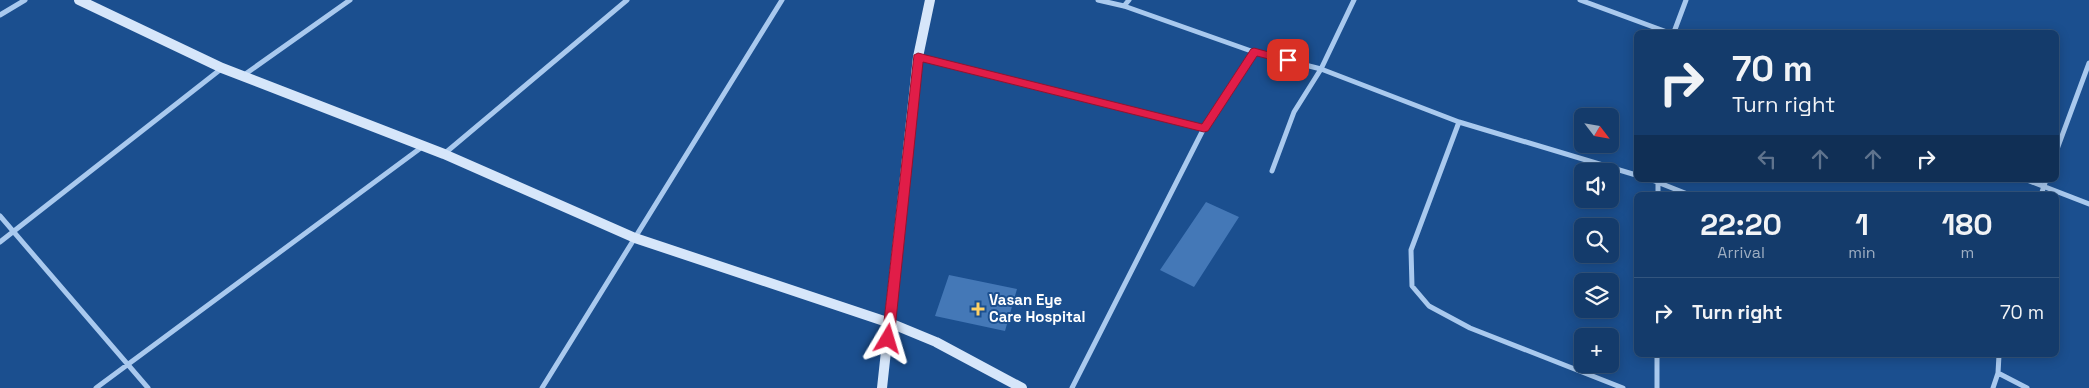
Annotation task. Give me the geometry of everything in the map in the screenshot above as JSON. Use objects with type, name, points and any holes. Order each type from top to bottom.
[{"type":"street","points":[[0,15],[25,0]]},
{"type":"street","points":[[79,0],[222,68],[444,154],[635,238],[890,323],[936,342],[1022,388]]},
{"type":"street","points":[[244,76],[350,0]]},
{"type":"street","points":[[444,154],[627,0]]},
{"type":"street","points":[[542,388],[782,0]]},
{"type":"street","points":[[882,388],[918,57],[930,0]]},
{"type":"street","points":[[1098,0],[1124,6],[1254,52],[1321,69],[1459,122],[1634,174]]},
{"type":"street","points":[[1124,6],[1130,0]]},
{"type":"street","points":[[1272,171],[1294,112],[1321,69],[1354,0]]},
{"type":"street","points":[[1580,0],[1662,30]]},
{"type":"street","points":[[1675,30],[1686,0]]},
{"type":"street","points":[[1072,388],[1204,128],[1254,52]]},
{"type":"street","points":[[918,57],[1204,128]]},
{"type":"street","points":[[2059,144],[2089,63]]},
{"type":"street","points":[[0,242],[222,68]]},
{"type":"street","points":[[1459,122],[1411,250],[1412,286],[1429,306],[1470,328],[1623,388]]},
{"type":"street","points":[[96,388],[422,146]]},
{"type":"street","points":[[1658,182],[1683,192]]},
{"type":"street","points":[[2032,182],[2057,192]]},
{"type":"street","points":[[2042,192],[2045,182]]},
{"type":"street","points":[[2059,193],[2089,204]]},
{"type":"street","points":[[0,216],[148,388]]},
{"type":"street","points":[[1657,357],[1657,388]]},
{"type":"street","points":[[1993,388],[1998,373],[1999,357]]},
{"type":"street","points":[[1998,373],[2027,388]]},
{"type":"building","points":[[1206,202],[1239,217],[1194,287],[1160,270]]},
{"type":"building","points":[[949,275],[1017,289],[1005,331],[935,316]]},
{"type":"place","name":"Vasan Eye Care Hospital","points":[[978,309]]},
{"type":"route","points":[[888,339],[918,57],[1204,128],[1254,52],[1288,60]]}]
